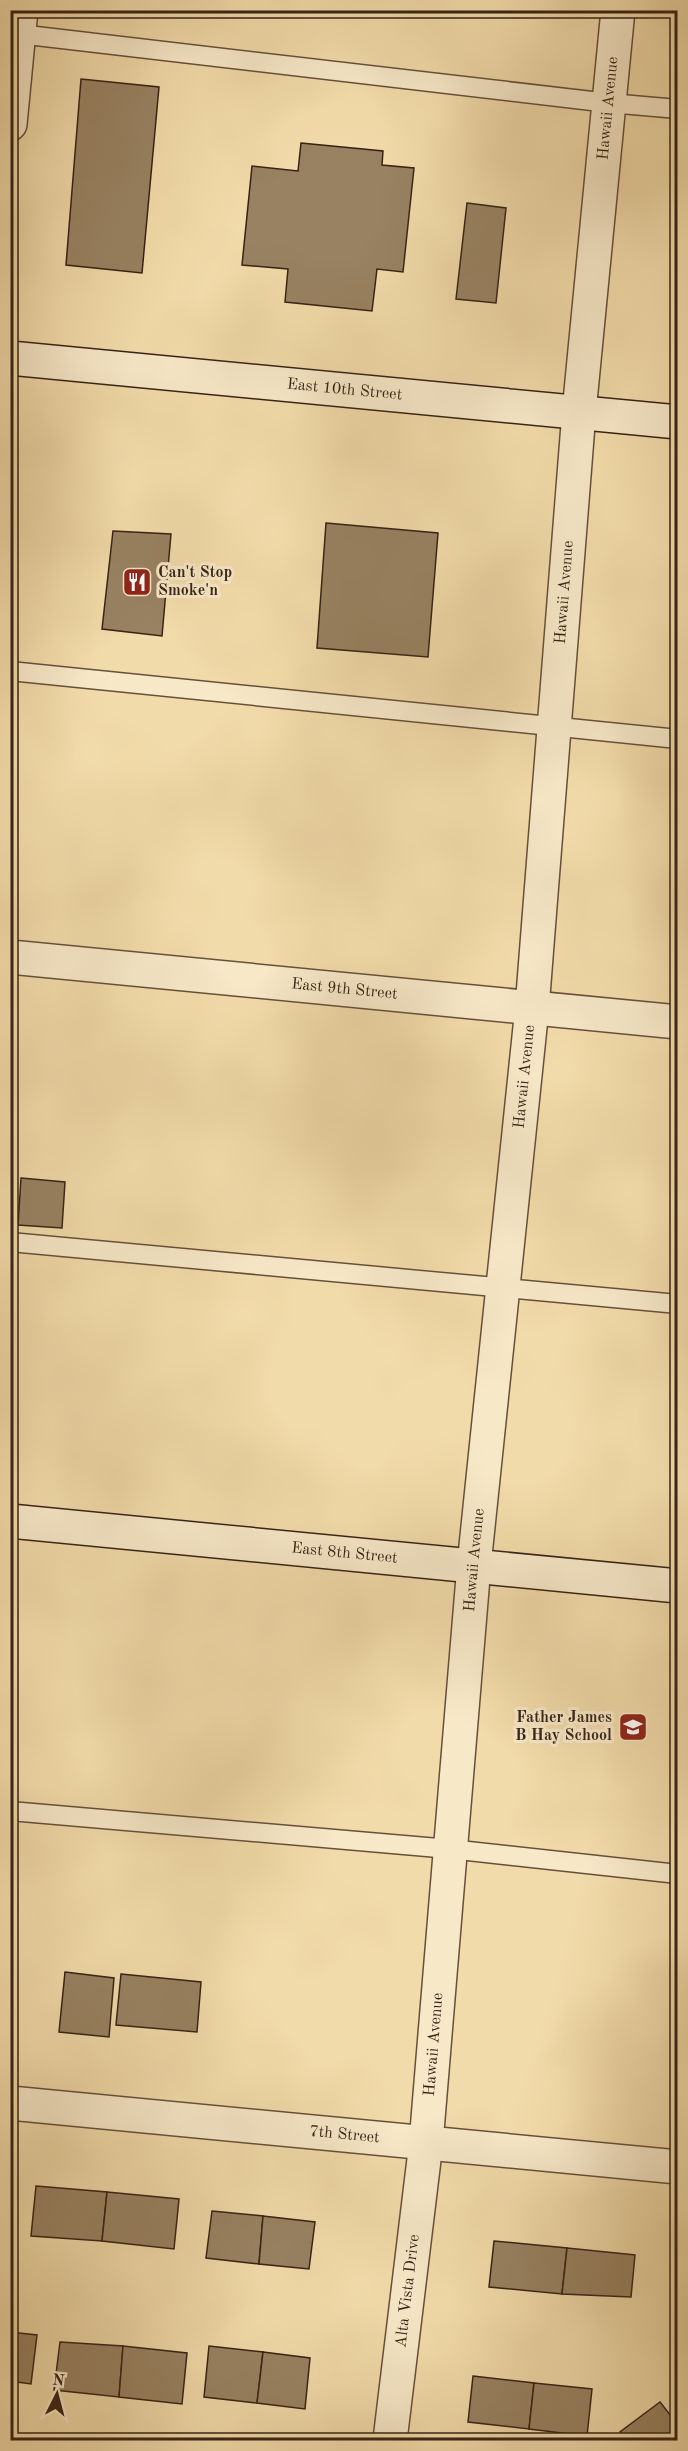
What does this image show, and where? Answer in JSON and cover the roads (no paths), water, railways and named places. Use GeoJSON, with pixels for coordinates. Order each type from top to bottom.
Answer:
{"type":"FeatureCollection","features":[{"type":"Feature","properties":{"kind":"street","name":"Hawaii Avenue"},"geometry":{"type":"LineString","coordinates":[[426,2142],[474,1565],[532,1008],[579,412],[618,10]]}},
{"type":"Feature","properties":{"kind":"street"},"geometry":{"type":"LineString","coordinates":[[10,124],[20,22]]}},
{"type":"Feature","properties":{"kind":"street","name":"East 10th Street"},"geometry":{"type":"LineString","coordinates":[[10,358],[678,422]]}},
{"type":"Feature","properties":{"kind":"street","name":"East 9th Street"},"geometry":{"type":"LineString","coordinates":[[10,957],[678,1022]]}},
{"type":"Feature","properties":{"kind":"street","name":"East 8th Street"},"geometry":{"type":"LineString","coordinates":[[10,1521],[678,1586]]}},
{"type":"Feature","properties":{"kind":"street","name":"7th Street"},"geometry":{"type":"LineString","coordinates":[[10,2103],[678,2168]]}},
{"type":"Feature","properties":{"kind":"street","name":"Alta Vista Drive"},"geometry":{"type":"LineString","coordinates":[[390,2440],[426,2142]]}},
{"type":"Feature","properties":{"kind":"lane"},"geometry":{"type":"LineString","coordinates":[[20,22],[609,103],[678,109]]}},
{"type":"Feature","properties":{"kind":"lane"},"geometry":{"type":"LineString","coordinates":[[10,671],[678,740]]}},
{"type":"Feature","properties":{"kind":"lane"},"geometry":{"type":"LineString","coordinates":[[10,1242],[678,1304]]}},
{"type":"Feature","properties":{"kind":"lane"},"geometry":{"type":"LineString","coordinates":[[10,1811],[450,1849],[678,1874]]}},
{"type":"Feature","properties":{"kind":"place","name":"Can't Stop Smoke'n"},"geometry":{"type":"Point","coordinates":[137,582]}},
{"type":"Feature","properties":{"kind":"place","name":"Father James B Hay School"},"geometry":{"type":"Point","coordinates":[633,1727]}}]}
